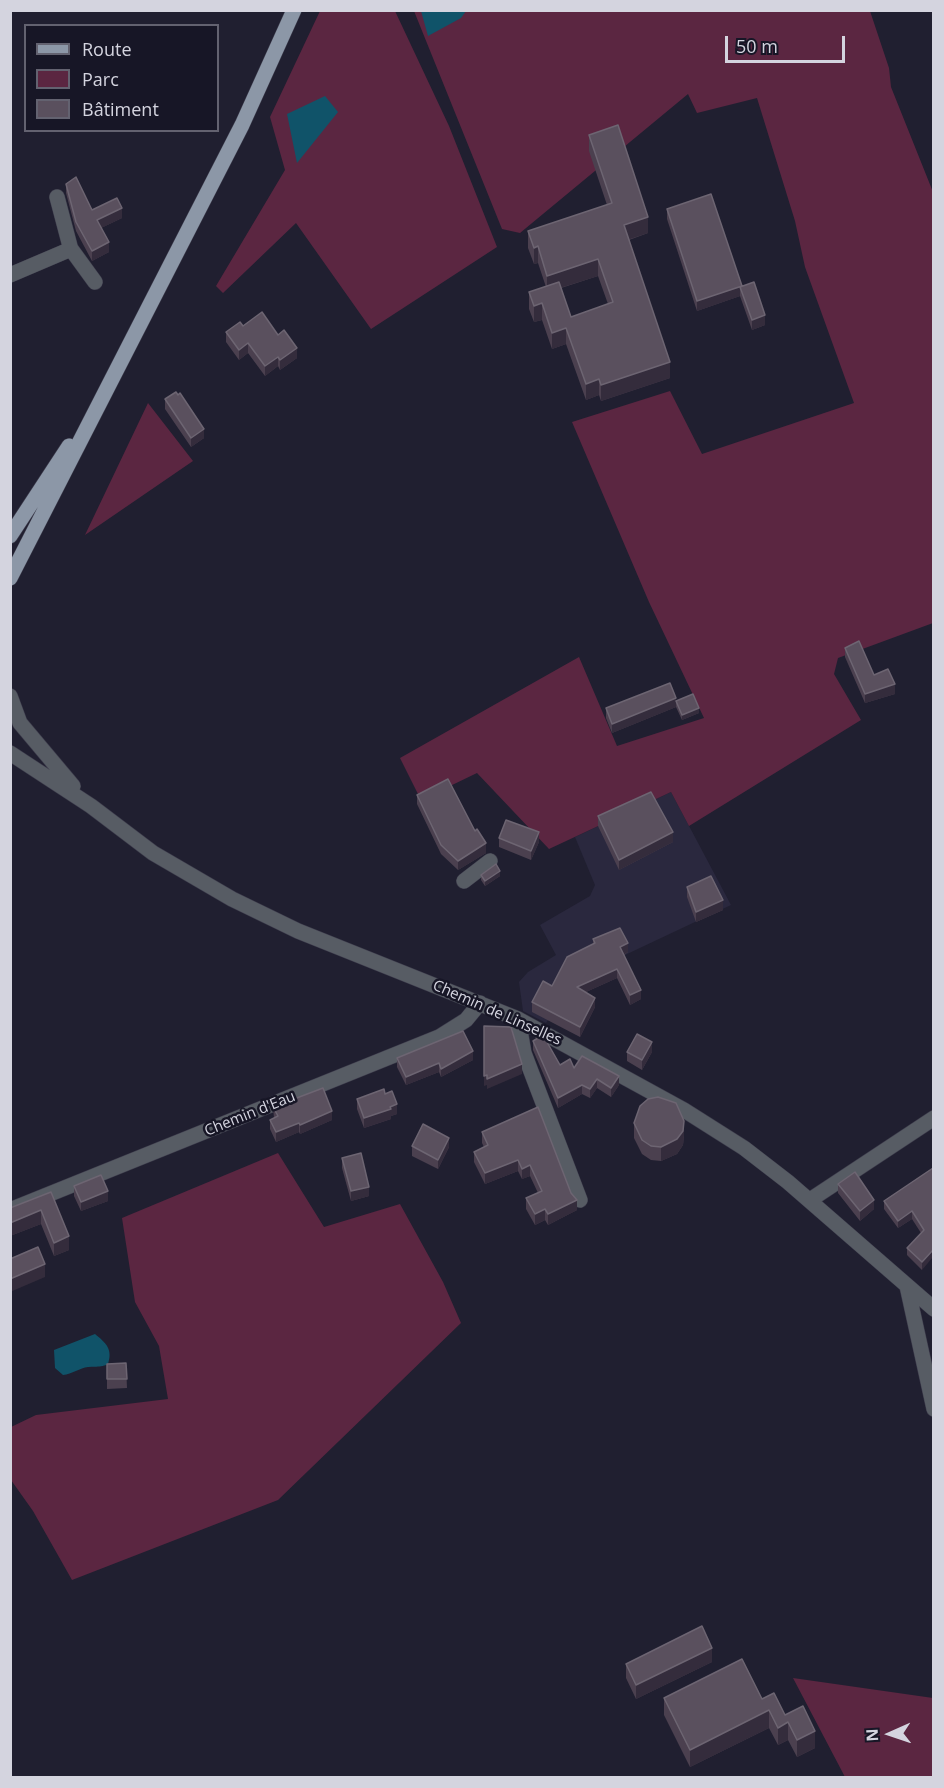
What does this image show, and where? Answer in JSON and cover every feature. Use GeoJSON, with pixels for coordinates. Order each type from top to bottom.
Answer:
{"type":"FeatureCollection","features":[{"type":"Feature","properties":{"kind":"main road"},"geometry":{"type":"LineString","coordinates":[[10,578],[242,125],[294,10]]}},
{"type":"Feature","properties":{"kind":"main road"},"geometry":{"type":"LineString","coordinates":[[10,536],[102,395]]}},
{"type":"Feature","properties":{"kind":"street"},"geometry":{"type":"LineString","coordinates":[[57,197],[71,250],[95,282]]}},
{"type":"Feature","properties":{"kind":"street"},"geometry":{"type":"LineString","coordinates":[[10,275],[71,250]]}},
{"type":"Feature","properties":{"kind":"street"},"geometry":{"type":"LineString","coordinates":[[10,696],[15,715],[29,736],[91,806]]}},
{"type":"Feature","properties":{"kind":"street"},"geometry":{"type":"LineString","coordinates":[[10,753],[91,806]]}},
{"type":"Feature","properties":{"kind":"street","name":"Chemin de Linselles"},"geometry":{"type":"LineString","coordinates":[[91,806],[153,853],[252,909],[314,938],[518,1019],[694,1116],[744,1148],[810,1200],[933,1310]]}},
{"type":"Feature","properties":{"kind":"street"},"geometry":{"type":"LineString","coordinates":[[464,881],[490,861]]}},
{"type":"Feature","properties":{"kind":"street","name":"Chemin d'Eau"},"geometry":{"type":"LineString","coordinates":[[10,1210],[439,1037],[466,1020],[480,1003]]}},
{"type":"Feature","properties":{"kind":"street"},"geometry":{"type":"LineString","coordinates":[[518,1019],[524,1053],[580,1200]]}},
{"type":"Feature","properties":{"kind":"street"},"geometry":{"type":"LineString","coordinates":[[810,1200],[933,1118]]}},
{"type":"Feature","properties":{"kind":"street"},"geometry":{"type":"LineString","coordinates":[[907,1286],[933,1409]]}},
{"type":"Feature","properties":{"kind":"shaded area"},"geometry":{"type":"Polygon","coordinates":[[[671,792],[731,905],[625,955],[623,951],[576,979],[546,1023],[523,1011],[519,982],[528,972],[556,955],[540,925],[590,896],[595,885],[575,837],[671,792]]]}},
{"type":"Feature","properties":{"kind":"green space"},"geometry":{"type":"Polygon","coordinates":[[[320,11],[395,11],[449,126],[497,247],[371,329],[296,223],[223,293],[216,286],[285,170],[270,117],[320,11]]]}},
{"type":"Feature","properties":{"kind":"green space"},"geometry":{"type":"Polygon","coordinates":[[[414,11],[870,11],[889,68],[891,87],[933,192],[933,623],[838,658],[834,674],[861,720],[689,826],[671,792],[549,849],[477,773],[421,800],[400,758],[579,657],[617,746],[704,718],[649,602],[572,422],[670,391],[702,454],[854,403],[805,267],[795,221],[757,98],[697,113],[688,94],[520,233],[502,229],[414,11]]]}},
{"type":"Feature","properties":{"kind":"green space"},"geometry":{"type":"Polygon","coordinates":[[[148,403],[193,461],[85,535],[148,403]]]}},
{"type":"Feature","properties":{"kind":"green space"},"geometry":{"type":"Polygon","coordinates":[[[278,1153],[324,1227],[400,1204],[443,1282],[461,1323],[278,1500],[72,1580],[33,1511],[11,1480],[11,1427],[36,1415],[168,1399],[159,1346],[135,1302],[122,1218],[278,1153]]]}},
{"type":"Feature","properties":{"kind":"green space"},"geometry":{"type":"Polygon","coordinates":[[[793,1678],[933,1698],[933,1777],[845,1777],[793,1678]]]}},
{"type":"Feature","properties":{"kind":"water"},"geometry":{"type":"Polygon","coordinates":[[[421,10],[466,11],[461,18],[428,36],[421,10]]]}},
{"type":"Feature","properties":{"kind":"water"},"geometry":{"type":"Polygon","coordinates":[[[325,96],[338,112],[297,163],[287,114],[325,96]]]}},
{"type":"Feature","properties":{"kind":"water"},"geometry":{"type":"Polygon","coordinates":[[[95,1334],[109,1350],[108,1364],[63,1375],[55,1368],[54,1350],[95,1334]]]}},
{"type":"Feature","properties":{"kind":"building"},"geometry":{"type":"Polygon","coordinates":[[[618,125],[648,217],[624,225],[670,362],[601,385],[599,379],[586,384],[566,328],[552,333],[542,303],[534,306],[529,292],[559,282],[571,317],[613,302],[598,259],[547,276],[538,246],[534,248],[528,231],[612,203],[589,135],[618,125]]]}},
{"type":"Feature","properties":{"kind":"building"},"geometry":{"type":"Polygon","coordinates":[[[76,177],[92,210],[117,198],[122,208],[97,220],[109,242],[92,251],[76,222],[66,184],[76,177]]]}},
{"type":"Feature","properties":{"kind":"building"},"geometry":{"type":"Polygon","coordinates":[[[711,194],[742,286],[697,301],[667,209],[711,194]]]}},
{"type":"Feature","properties":{"kind":"building"},"geometry":{"type":"Polygon","coordinates":[[[754,282],[765,315],[752,320],[740,287],[754,282]]]}},
{"type":"Feature","properties":{"kind":"building"},"geometry":{"type":"Polygon","coordinates":[[[262,312],[278,335],[284,330],[297,348],[280,360],[278,357],[265,366],[248,343],[239,350],[226,332],[240,322],[243,326],[262,312]]]}},
{"type":"Feature","properties":{"kind":"building"},"geometry":{"type":"Polygon","coordinates":[[[176,392],[178,395],[180,393],[204,429],[191,438],[165,399],[176,392]]]}},
{"type":"Feature","properties":{"kind":"building"},"geometry":{"type":"Polygon","coordinates":[[[859,641],[874,675],[888,669],[895,684],[865,694],[845,648],[859,641]]]}},
{"type":"Feature","properties":{"kind":"building"},"geometry":{"type":"Polygon","coordinates":[[[670,683],[676,698],[612,724],[606,708],[670,683]]]}},
{"type":"Feature","properties":{"kind":"building"},"geometry":{"type":"Polygon","coordinates":[[[693,694],[699,708],[682,715],[676,701],[693,694]]]}},
{"type":"Feature","properties":{"kind":"building"},"geometry":{"type":"Polygon","coordinates":[[[448,779],[475,831],[477,829],[486,843],[458,861],[441,845],[417,795],[448,779]]]}},
{"type":"Feature","properties":{"kind":"building"},"geometry":{"type":"Polygon","coordinates":[[[651,792],[673,832],[619,860],[598,816],[651,792]]]}},
{"type":"Feature","properties":{"kind":"building"},"geometry":{"type":"Polygon","coordinates":[[[506,820],[539,832],[531,851],[499,838],[506,820]]]}},
{"type":"Feature","properties":{"kind":"building"},"geometry":{"type":"Polygon","coordinates":[[[496,864],[500,871],[485,881],[481,875],[496,864]]]}},
{"type":"Feature","properties":{"kind":"building"},"geometry":{"type":"Polygon","coordinates":[[[711,876],[723,900],[696,912],[687,887],[711,876]]]}},
{"type":"Feature","properties":{"kind":"building"},"geometry":{"type":"Polygon","coordinates":[[[620,928],[628,943],[620,947],[641,990],[630,995],[617,969],[577,987],[595,998],[580,1027],[532,1002],[543,981],[552,986],[567,957],[595,943],[593,939],[620,928]]]}},
{"type":"Feature","properties":{"kind":"building"},"geometry":{"type":"Polygon","coordinates":[[[484,1026],[511,1027],[522,1064],[487,1079],[487,1075],[484,1076],[484,1026]]]}},
{"type":"Feature","properties":{"kind":"building"},"geometry":{"type":"Polygon","coordinates":[[[463,1031],[473,1051],[441,1069],[439,1063],[406,1077],[397,1058],[463,1031]]]}},
{"type":"Feature","properties":{"kind":"building"},"geometry":{"type":"Polygon","coordinates":[[[637,1034],[652,1042],[642,1060],[627,1052],[637,1034]]]}},
{"type":"Feature","properties":{"kind":"building"},"geometry":{"type":"Polygon","coordinates":[[[543,1035],[560,1065],[570,1059],[574,1068],[582,1056],[619,1076],[611,1088],[597,1079],[590,1089],[582,1085],[558,1098],[533,1041],[543,1035]]]}},
{"type":"Feature","properties":{"kind":"building"},"geometry":{"type":"Polygon","coordinates":[[[323,1088],[332,1111],[300,1125],[299,1123],[276,1132],[270,1120],[278,1116],[273,1107],[323,1088]]]}},
{"type":"Feature","properties":{"kind":"building"},"geometry":{"type":"Polygon","coordinates":[[[384,1089],[385,1094],[392,1091],[397,1104],[390,1107],[391,1109],[364,1118],[357,1099],[384,1089]]]}},
{"type":"Feature","properties":{"kind":"building"},"geometry":{"type":"Polygon","coordinates":[[[658,1097],[676,1103],[684,1121],[683,1131],[677,1139],[661,1147],[651,1146],[642,1140],[634,1123],[640,1106],[648,1099],[658,1097]]]}},
{"type":"Feature","properties":{"kind":"building"},"geometry":{"type":"Polygon","coordinates":[[[538,1107],[571,1193],[577,1200],[548,1214],[545,1209],[535,1214],[526,1198],[542,1191],[530,1165],[522,1169],[518,1160],[485,1173],[474,1152],[488,1145],[482,1132],[538,1107]]]}},
{"type":"Feature","properties":{"kind":"building"},"geometry":{"type":"Polygon","coordinates":[[[423,1124],[449,1138],[438,1160],[412,1146],[423,1124]]]}},
{"type":"Feature","properties":{"kind":"building"},"geometry":{"type":"Polygon","coordinates":[[[361,1153],[369,1187],[351,1191],[342,1158],[361,1153]]]}},
{"type":"Feature","properties":{"kind":"building"},"geometry":{"type":"Polygon","coordinates":[[[933,1168],[933,1250],[922,1262],[907,1248],[924,1230],[912,1211],[898,1221],[884,1201],[933,1168]]]}},
{"type":"Feature","properties":{"kind":"building"},"geometry":{"type":"Polygon","coordinates":[[[855,1172],[874,1200],[860,1211],[838,1184],[855,1172]]]}},
{"type":"Feature","properties":{"kind":"building"},"geometry":{"type":"Polygon","coordinates":[[[101,1175],[108,1191],[81,1202],[74,1186],[101,1175]]]}},
{"type":"Feature","properties":{"kind":"building"},"geometry":{"type":"Polygon","coordinates":[[[51,1192],[69,1236],[54,1243],[41,1210],[10,1223],[10,1208],[51,1192]]]}},
{"type":"Feature","properties":{"kind":"building"},"geometry":{"type":"Polygon","coordinates":[[[38,1247],[45,1264],[10,1279],[10,1259],[38,1247]]]}},
{"type":"Feature","properties":{"kind":"building"},"geometry":{"type":"Polygon","coordinates":[[[126,1363],[127,1379],[107,1379],[107,1364],[126,1363]]]}},
{"type":"Feature","properties":{"kind":"building"},"geometry":{"type":"Polygon","coordinates":[[[702,1626],[712,1648],[636,1685],[626,1664],[702,1626]]]}},
{"type":"Feature","properties":{"kind":"building"},"geometry":{"type":"Polygon","coordinates":[[[742,1659],[762,1699],[774,1693],[785,1715],[803,1706],[815,1731],[797,1740],[788,1722],[778,1728],[769,1710],[690,1750],[664,1698],[742,1659]]]}}]}
